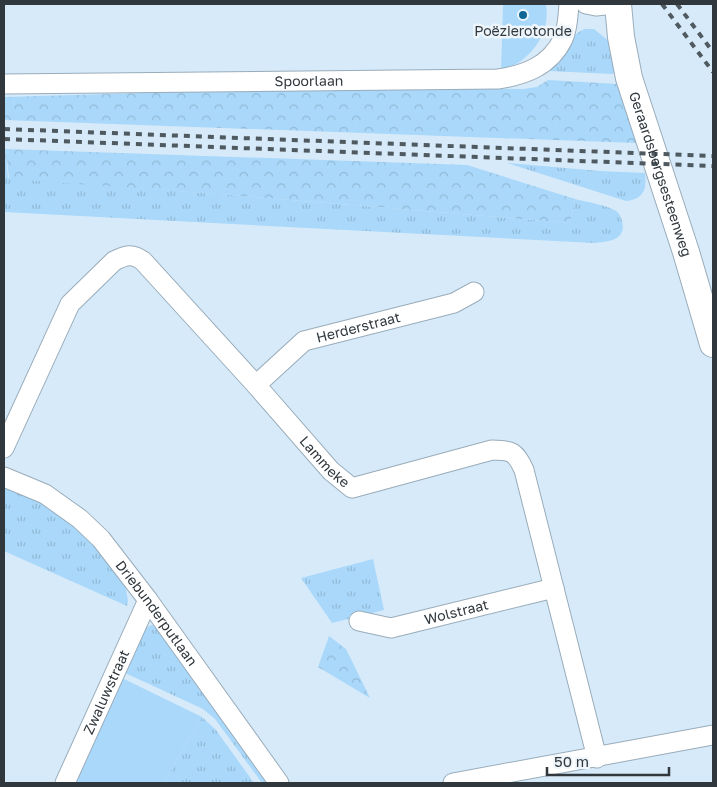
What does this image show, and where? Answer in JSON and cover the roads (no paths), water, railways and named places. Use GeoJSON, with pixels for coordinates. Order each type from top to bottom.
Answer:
{"type":"FeatureCollection","features":[{"type":"Feature","properties":{"kind":"main road","name":"Geraardsbergsesteenweg"},"geometry":{"type":"LineString","coordinates":[[616,4],[629,78],[686,252],[713,344]]}},
{"type":"Feature","properties":{"kind":"street","name":"Spoorlaan"},"geometry":{"type":"LineString","coordinates":[[4,84],[158,84],[507,78],[533,70],[550,56],[563,39],[568,22],[569,4]]}},
{"type":"Feature","properties":{"kind":"street"},"geometry":{"type":"LineString","coordinates":[[586,4],[596,6],[616,4]]}},
{"type":"Feature","properties":{"kind":"street","name":"Lammeke"},"geometry":{"type":"LineString","coordinates":[[4,448],[70,304],[114,262],[131,255],[143,261],[331,471],[352,488],[492,450],[514,452],[524,470],[597,758]]}},
{"type":"Feature","properties":{"kind":"street","name":"Herderstraat"},"geometry":{"type":"LineString","coordinates":[[256,385],[304,342],[454,303],[474,292]]}},
{"type":"Feature","properties":{"kind":"street","name":"Driebunderputlaan"},"geometry":{"type":"LineString","coordinates":[[4,477],[45,494],[80,519],[101,539],[148,600],[279,783]]}},
{"type":"Feature","properties":{"kind":"street","name":"Wolstraat"},"geometry":{"type":"LineString","coordinates":[[359,621],[391,628],[554,588]]}},
{"type":"Feature","properties":{"kind":"street","name":"Zwaluwstraat"},"geometry":{"type":"LineString","coordinates":[[65,783],[148,600]]}},
{"type":"Feature","properties":{"kind":"street"},"geometry":{"type":"LineString","coordinates":[[453,783],[597,758],[713,735]]}},
{"type":"Feature","properties":{"kind":"railway"},"geometry":{"type":"LineString","coordinates":[[662,4],[713,72]]}},
{"type":"Feature","properties":{"kind":"railway"},"geometry":{"type":"LineString","coordinates":[[677,4],[713,52]]}},
{"type":"Feature","properties":{"kind":"railway"},"geometry":{"type":"LineString","coordinates":[[4,129],[713,156]]}},
{"type":"Feature","properties":{"kind":"railway"},"geometry":{"type":"LineString","coordinates":[[4,139],[713,166]]}},
{"type":"Feature","properties":{"kind":"place","name":"Poëzierotonde"},"geometry":{"type":"Point","coordinates":[523,15]}}]}
